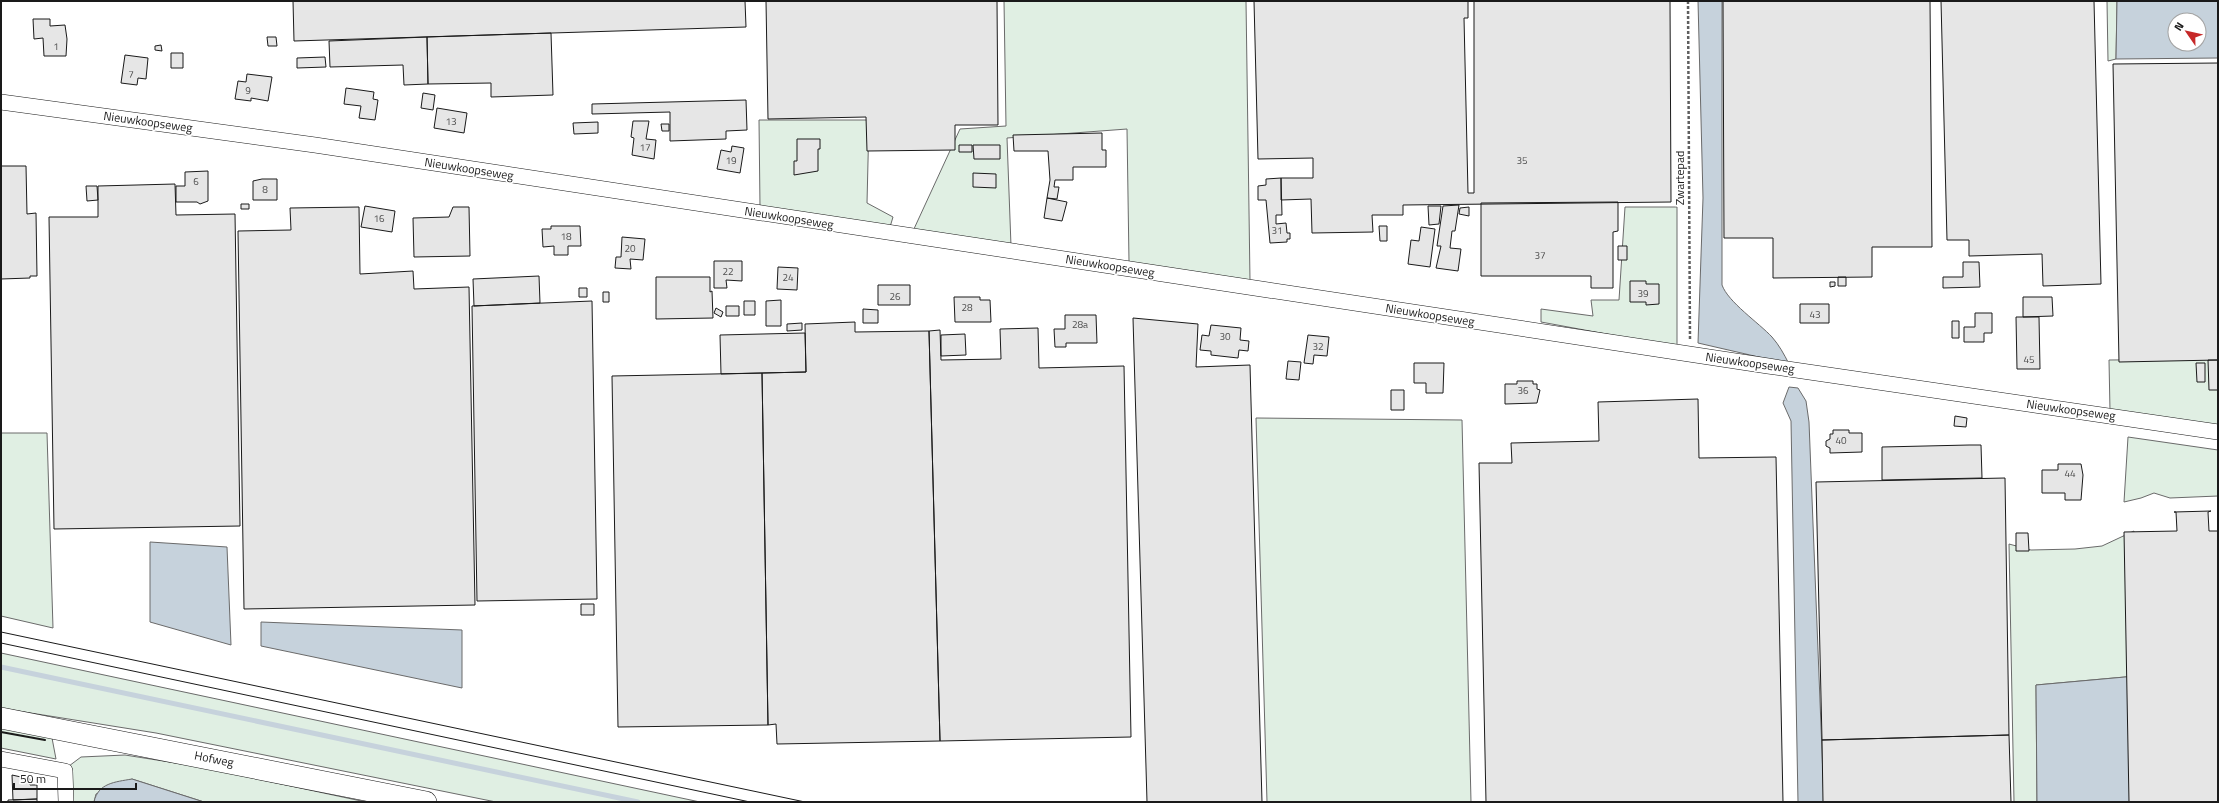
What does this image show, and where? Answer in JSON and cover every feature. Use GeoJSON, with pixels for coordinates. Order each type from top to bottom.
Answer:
{"type":"FeatureCollection","features":[{"type":"Feature","properties":{"kind":"main road","name":"Hofweg"},"geometry":{"type":"LineString","coordinates":[[1,718],[426,802]]}},
{"type":"Feature","properties":{"kind":"street","name":"Nieuwkoopseweg"},"geometry":{"type":"LineString","coordinates":[[1,102],[315,145],[1807,372],[2218,432]]}},
{"type":"Feature","properties":{"kind":"street"},"geometry":{"type":"LineString","coordinates":[[1,759],[65,771],[66,802]]}},
{"type":"Feature","properties":{"kind":"path","name":"Zwartepad"},"geometry":{"type":"LineString","coordinates":[[1688,1],[1690,354]]}},
{"type":"Feature","properties":{"kind":"green space"},"geometry":{"type":"Polygon","coordinates":[[[1004,1],[1246,1],[1250,281],[1129,262],[1127,129],[1007,138],[1011,246],[913,231],[960,129],[1006,126],[1004,1]]]}},
{"type":"Feature","properties":{"kind":"green space"},"geometry":{"type":"Polygon","coordinates":[[[2107,1],[2117,1],[2116,59],[2108,61],[2107,1]]]}},
{"type":"Feature","properties":{"kind":"green space"},"geometry":{"type":"Polygon","coordinates":[[[759,120],[869,120],[867,203],[893,217],[890,227],[760,207],[759,120]]]}},
{"type":"Feature","properties":{"kind":"green space"},"geometry":{"type":"Polygon","coordinates":[[[1625,207],[1677,207],[1677,347],[1541,322],[1541,309],[1593,316],[1591,300],[1619,300],[1625,207]]]}},
{"type":"Feature","properties":{"kind":"green space"},"geometry":{"type":"Polygon","coordinates":[[[2218,359],[2218,427],[2110,411],[2109,360],[2218,359]]]}},
{"type":"Feature","properties":{"kind":"green space"},"geometry":{"type":"Polygon","coordinates":[[[1256,418],[1462,420],[1471,802],[1267,802],[1256,418]]]}},
{"type":"Feature","properties":{"kind":"green space"},"geometry":{"type":"Polygon","coordinates":[[[1,433],[47,433],[53,628],[1,616],[1,433]]]}},
{"type":"Feature","properties":{"kind":"green space"},"geometry":{"type":"Polygon","coordinates":[[[2128,437],[2218,450],[2218,496],[2170,498],[2154,493],[2124,502],[2128,437]]]}},
{"type":"Feature","properties":{"kind":"green space"},"geometry":{"type":"Polygon","coordinates":[[[2134,531],[2136,676],[2036,685],[2037,802],[2014,802],[2009,544],[2031,550],[2075,549],[2102,546],[2134,531]]]}},
{"type":"Feature","properties":{"kind":"green space"},"geometry":{"type":"Polygon","coordinates":[[[1,653],[700,802],[496,802],[156,733],[1,708],[1,653]]]}},
{"type":"Feature","properties":{"kind":"green space"},"geometry":{"type":"Polygon","coordinates":[[[1,728],[52,738],[56,759],[1,748],[1,728]]]}},
{"type":"Feature","properties":{"kind":"green space"},"geometry":{"type":"Polygon","coordinates":[[[125,755],[201,767],[366,802],[204,802],[132,779],[96,794],[94,802],[70,802],[69,766],[81,757],[125,755]]]}},
{"type":"Feature","properties":{"kind":"shaded area"},"geometry":{"type":"Polygon","coordinates":[[[1698,1],[1722,1],[1722,285],[1725,292],[1737,305],[1772,337],[1789,364],[1698,343],[1703,198],[1698,1]]]}},
{"type":"Feature","properties":{"kind":"shaded area"},"geometry":{"type":"Polygon","coordinates":[[[2117,1],[2218,1],[2218,58],[2116,59],[2117,1]]]}},
{"type":"Feature","properties":{"kind":"shaded area"},"geometry":{"type":"Polygon","coordinates":[[[1789,387],[1798,388],[1806,401],[1809,422],[1824,802],[1798,802],[1791,421],[1783,403],[1789,387]]]}},
{"type":"Feature","properties":{"kind":"shaded area"},"geometry":{"type":"Polygon","coordinates":[[[150,542],[227,547],[231,645],[150,622],[150,542]]]}},
{"type":"Feature","properties":{"kind":"shaded area"},"geometry":{"type":"Polygon","coordinates":[[[261,622],[462,630],[462,688],[261,646],[261,622]]]}},
{"type":"Feature","properties":{"kind":"shaded area"},"geometry":{"type":"Polygon","coordinates":[[[2136,676],[2138,802],[2037,802],[2036,685],[2136,676]]]}},
{"type":"Feature","properties":{"kind":"shaded area"},"geometry":{"type":"Polygon","coordinates":[[[132,779],[204,802],[94,802],[99,791],[103,787],[108,784],[132,779]]]}},
{"type":"Feature","properties":{"kind":"building"},"geometry":{"type":"Polygon","coordinates":[[[293,1],[745,1],[746,27],[294,41],[293,1]]]}},
{"type":"Feature","properties":{"kind":"building"},"geometry":{"type":"Polygon","coordinates":[[[766,1],[997,1],[998,125],[955,125],[955,150],[867,151],[866,117],[768,119],[766,1]]]}},
{"type":"Feature","properties":{"kind":"building"},"geometry":{"type":"Polygon","coordinates":[[[1254,1],[1468,1],[1468,18],[1464,18],[1468,193],[1474,193],[1474,1],[1670,1],[1671,202],[1403,205],[1403,215],[1372,215],[1373,232],[1312,233],[1311,199],[1281,200],[1281,178],[1313,178],[1313,158],[1258,159],[1254,1]]]}},
{"type":"Feature","properties":{"kind":"building"},"geometry":{"type":"Polygon","coordinates":[[[1723,1],[1930,1],[1932,247],[1872,247],[1872,277],[1773,278],[1773,238],[1724,238],[1723,1]]]}},
{"type":"Feature","properties":{"kind":"building"},"geometry":{"type":"Polygon","coordinates":[[[1941,1],[2094,1],[2101,284],[2043,286],[2042,254],[1969,256],[1969,240],[1947,240],[1941,1]]]}},
{"type":"Feature","properties":{"kind":"building"},"geometry":{"type":"Polygon","coordinates":[[[33,19],[50,19],[50,26],[65,25],[67,39],[66,56],[44,56],[43,38],[34,39],[33,19]]]}},
{"type":"Feature","properties":{"kind":"building"},"geometry":{"type":"Polygon","coordinates":[[[551,33],[553,95],[491,97],[491,83],[428,84],[427,37],[551,33]]]}},
{"type":"Feature","properties":{"kind":"building"},"geometry":{"type":"Polygon","coordinates":[[[267,37],[276,37],[277,46],[268,46],[267,37]]]}},
{"type":"Feature","properties":{"kind":"building"},"geometry":{"type":"Polygon","coordinates":[[[427,37],[428,84],[404,85],[403,65],[330,67],[329,41],[427,37]]]}},
{"type":"Feature","properties":{"kind":"building"},"geometry":{"type":"Polygon","coordinates":[[[161,45],[162,51],[155,50],[155,46],[161,45]]]}},
{"type":"Feature","properties":{"kind":"building"},"geometry":{"type":"Polygon","coordinates":[[[171,53],[183,53],[183,68],[171,68],[171,53]]]}},
{"type":"Feature","properties":{"kind":"building"},"geometry":{"type":"Polygon","coordinates":[[[125,55],[148,58],[146,79],[138,78],[137,85],[121,83],[125,55]]]}},
{"type":"Feature","properties":{"kind":"building"},"geometry":{"type":"Polygon","coordinates":[[[325,57],[326,67],[297,68],[297,58],[325,57]]]}},
{"type":"Feature","properties":{"kind":"building"},"geometry":{"type":"Polygon","coordinates":[[[2218,63],[2218,360],[2119,362],[2113,64],[2218,63]]]}},
{"type":"Feature","properties":{"kind":"building"},"geometry":{"type":"Polygon","coordinates":[[[247,74],[272,77],[268,101],[251,98],[251,101],[235,99],[238,81],[246,82],[247,74]]]}},
{"type":"Feature","properties":{"kind":"building"},"geometry":{"type":"Polygon","coordinates":[[[346,88],[374,92],[373,99],[378,100],[375,120],[359,118],[361,106],[344,104],[346,88]]]}},
{"type":"Feature","properties":{"kind":"building"},"geometry":{"type":"Polygon","coordinates":[[[423,93],[435,95],[433,110],[421,108],[423,93]]]}},
{"type":"Feature","properties":{"kind":"building"},"geometry":{"type":"Polygon","coordinates":[[[746,100],[747,130],[726,131],[726,139],[670,141],[670,112],[592,114],[592,104],[746,100]]]}},
{"type":"Feature","properties":{"kind":"building"},"geometry":{"type":"Polygon","coordinates":[[[437,108],[467,113],[464,133],[434,128],[437,108]]]}},
{"type":"Feature","properties":{"kind":"building"},"geometry":{"type":"Polygon","coordinates":[[[633,121],[649,121],[646,139],[656,140],[654,159],[632,155],[634,138],[631,137],[633,121]]]}},
{"type":"Feature","properties":{"kind":"building"},"geometry":{"type":"Polygon","coordinates":[[[598,122],[598,133],[574,134],[573,123],[598,122]]]}},
{"type":"Feature","properties":{"kind":"building"},"geometry":{"type":"Polygon","coordinates":[[[661,124],[669,124],[669,131],[662,131],[661,124]]]}},
{"type":"Feature","properties":{"kind":"building"},"geometry":{"type":"Polygon","coordinates":[[[1102,133],[1102,150],[1106,150],[1106,167],[1073,167],[1073,180],[1055,180],[1054,187],[1059,187],[1057,199],[1047,198],[1050,180],[1048,151],[1014,151],[1013,135],[1102,133]]]}},
{"type":"Feature","properties":{"kind":"building"},"geometry":{"type":"Polygon","coordinates":[[[797,139],[820,139],[820,149],[818,149],[818,171],[794,175],[794,161],[797,161],[797,139]]]}},
{"type":"Feature","properties":{"kind":"building"},"geometry":{"type":"Polygon","coordinates":[[[959,145],[972,145],[972,152],[959,152],[959,145]]]}},
{"type":"Feature","properties":{"kind":"building"},"geometry":{"type":"Polygon","coordinates":[[[973,145],[1000,145],[1000,159],[974,159],[973,145]]]}},
{"type":"Feature","properties":{"kind":"building"},"geometry":{"type":"Polygon","coordinates":[[[732,146],[744,148],[740,173],[717,169],[721,150],[731,152],[732,146]]]}},
{"type":"Feature","properties":{"kind":"building"},"geometry":{"type":"Polygon","coordinates":[[[1,166],[26,166],[27,214],[36,213],[37,276],[30,276],[30,278],[1,279],[1,166]]]}},
{"type":"Feature","properties":{"kind":"building"},"geometry":{"type":"Polygon","coordinates":[[[208,171],[208,201],[200,204],[197,202],[176,202],[176,186],[185,186],[185,172],[208,171]]]}},
{"type":"Feature","properties":{"kind":"building"},"geometry":{"type":"Polygon","coordinates":[[[973,173],[996,174],[996,188],[973,187],[973,173]]]}},
{"type":"Feature","properties":{"kind":"building"},"geometry":{"type":"Polygon","coordinates":[[[1281,178],[1282,215],[1276,215],[1276,224],[1286,223],[1287,233],[1290,233],[1290,239],[1287,239],[1287,242],[1270,243],[1266,200],[1258,200],[1258,186],[1266,185],[1266,179],[1281,178]]]}},
{"type":"Feature","properties":{"kind":"building"},"geometry":{"type":"Polygon","coordinates":[[[262,179],[277,179],[277,200],[253,200],[253,181],[262,179]]]}},
{"type":"Feature","properties":{"kind":"building"},"geometry":{"type":"Polygon","coordinates":[[[175,184],[176,215],[235,214],[240,526],[54,529],[49,217],[98,217],[98,186],[175,184]]]}},
{"type":"Feature","properties":{"kind":"building"},"geometry":{"type":"Polygon","coordinates":[[[86,186],[97,186],[98,200],[87,201],[86,186]]]}},
{"type":"Feature","properties":{"kind":"building"},"geometry":{"type":"Polygon","coordinates":[[[1047,198],[1067,202],[1062,221],[1044,218],[1047,198]]]}},
{"type":"Feature","properties":{"kind":"building"},"geometry":{"type":"Polygon","coordinates":[[[1618,202],[1618,231],[1613,232],[1613,288],[1591,288],[1591,276],[1481,276],[1481,203],[1618,202]]]}},
{"type":"Feature","properties":{"kind":"building"},"geometry":{"type":"Polygon","coordinates":[[[241,204],[249,204],[249,209],[241,209],[241,204]]]}},
{"type":"Feature","properties":{"kind":"building"},"geometry":{"type":"Polygon","coordinates":[[[1459,205],[1455,231],[1452,231],[1450,248],[1461,249],[1458,271],[1436,268],[1441,246],[1437,246],[1443,206],[1459,205]]]}},
{"type":"Feature","properties":{"kind":"building"},"geometry":{"type":"Polygon","coordinates":[[[365,206],[395,211],[392,232],[361,227],[365,206]]]}},
{"type":"Feature","properties":{"kind":"building"},"geometry":{"type":"Polygon","coordinates":[[[1428,206],[1441,206],[1439,224],[1429,225],[1428,206]]]}},
{"type":"Feature","properties":{"kind":"building"},"geometry":{"type":"Polygon","coordinates":[[[359,207],[360,274],[413,271],[414,289],[469,287],[475,605],[244,609],[238,231],[291,230],[290,208],[359,207]]]}},
{"type":"Feature","properties":{"kind":"building"},"geometry":{"type":"Polygon","coordinates":[[[453,207],[469,207],[470,256],[414,257],[413,218],[449,217],[453,207]]]}},
{"type":"Feature","properties":{"kind":"building"},"geometry":{"type":"Polygon","coordinates":[[[1469,207],[1469,216],[1459,214],[1460,208],[1469,207]]]}},
{"type":"Feature","properties":{"kind":"building"},"geometry":{"type":"Polygon","coordinates":[[[551,226],[580,226],[581,246],[568,246],[568,255],[554,255],[554,246],[543,247],[542,229],[551,229],[551,226]]]}},
{"type":"Feature","properties":{"kind":"building"},"geometry":{"type":"Polygon","coordinates":[[[1379,226],[1387,226],[1387,241],[1380,241],[1379,226]]]}},
{"type":"Feature","properties":{"kind":"building"},"geometry":{"type":"Polygon","coordinates":[[[1421,227],[1435,229],[1430,267],[1408,264],[1411,240],[1419,241],[1421,227]]]}},
{"type":"Feature","properties":{"kind":"building"},"geometry":{"type":"Polygon","coordinates":[[[622,237],[645,239],[643,260],[630,259],[631,269],[615,268],[616,257],[621,257],[622,237]]]}},
{"type":"Feature","properties":{"kind":"building"},"geometry":{"type":"Polygon","coordinates":[[[1618,246],[1627,246],[1627,260],[1618,260],[1618,246]]]}},
{"type":"Feature","properties":{"kind":"building"},"geometry":{"type":"Polygon","coordinates":[[[714,261],[742,261],[742,281],[726,280],[727,288],[714,288],[714,261]]]}},
{"type":"Feature","properties":{"kind":"building"},"geometry":{"type":"Polygon","coordinates":[[[1963,262],[1979,262],[1980,287],[1943,288],[1943,277],[1963,277],[1963,262]]]}},
{"type":"Feature","properties":{"kind":"building"},"geometry":{"type":"Polygon","coordinates":[[[778,267],[798,268],[797,290],[777,289],[778,267]]]}},
{"type":"Feature","properties":{"kind":"building"},"geometry":{"type":"Polygon","coordinates":[[[539,276],[540,303],[474,306],[473,279],[539,276]]]}},
{"type":"Feature","properties":{"kind":"building"},"geometry":{"type":"Polygon","coordinates":[[[656,277],[710,277],[713,318],[656,319],[656,277]]]}},
{"type":"Feature","properties":{"kind":"building"},"geometry":{"type":"Polygon","coordinates":[[[1838,277],[1846,277],[1846,286],[1838,286],[1838,277]]]}},
{"type":"Feature","properties":{"kind":"building"},"geometry":{"type":"Polygon","coordinates":[[[1630,281],[1646,281],[1646,284],[1659,284],[1659,304],[1646,305],[1646,302],[1630,302],[1630,281]]]}},
{"type":"Feature","properties":{"kind":"building"},"geometry":{"type":"Polygon","coordinates":[[[1830,282],[1835,282],[1835,286],[1830,287],[1830,282]]]}},
{"type":"Feature","properties":{"kind":"building"},"geometry":{"type":"Polygon","coordinates":[[[878,285],[910,285],[910,305],[878,305],[878,285]]]}},
{"type":"Feature","properties":{"kind":"building"},"geometry":{"type":"Polygon","coordinates":[[[579,288],[587,288],[587,297],[579,297],[579,288]]]}},
{"type":"Feature","properties":{"kind":"building"},"geometry":{"type":"Polygon","coordinates":[[[603,292],[609,292],[609,302],[603,302],[603,292]]]}},
{"type":"Feature","properties":{"kind":"building"},"geometry":{"type":"Polygon","coordinates":[[[954,297],[980,297],[980,300],[990,300],[991,322],[955,322],[954,297]]]}},
{"type":"Feature","properties":{"kind":"building"},"geometry":{"type":"Polygon","coordinates":[[[2023,297],[2052,297],[2053,316],[2023,317],[2023,297]]]}},
{"type":"Feature","properties":{"kind":"building"},"geometry":{"type":"Polygon","coordinates":[[[781,300],[781,326],[766,326],[766,301],[781,300]]]}},
{"type":"Feature","properties":{"kind":"building"},"geometry":{"type":"Polygon","coordinates":[[[592,301],[597,599],[477,601],[472,306],[592,301]]]}},
{"type":"Feature","properties":{"kind":"building"},"geometry":{"type":"Polygon","coordinates":[[[744,301],[755,301],[755,315],[744,315],[744,301]]]}},
{"type":"Feature","properties":{"kind":"building"},"geometry":{"type":"Polygon","coordinates":[[[1800,304],[1829,304],[1829,323],[1800,323],[1800,304]]]}},
{"type":"Feature","properties":{"kind":"building"},"geometry":{"type":"Polygon","coordinates":[[[726,306],[739,306],[739,316],[726,316],[726,306]]]}},
{"type":"Feature","properties":{"kind":"building"},"geometry":{"type":"Polygon","coordinates":[[[716,308],[723,312],[721,317],[714,313],[716,308]]]}},
{"type":"Feature","properties":{"kind":"building"},"geometry":{"type":"Polygon","coordinates":[[[863,309],[878,310],[878,323],[863,323],[863,309]]]}},
{"type":"Feature","properties":{"kind":"building"},"geometry":{"type":"Polygon","coordinates":[[[1975,313],[1992,313],[1992,333],[1984,333],[1984,342],[1964,342],[1964,327],[1975,327],[1975,313]]]}},
{"type":"Feature","properties":{"kind":"building"},"geometry":{"type":"Polygon","coordinates":[[[1065,315],[1096,315],[1097,343],[1066,343],[1066,347],[1055,347],[1054,329],[1065,329],[1065,315]]]}},
{"type":"Feature","properties":{"kind":"building"},"geometry":{"type":"Polygon","coordinates":[[[2016,317],[2039,317],[2040,369],[2017,369],[2016,317]]]}},
{"type":"Feature","properties":{"kind":"building"},"geometry":{"type":"Polygon","coordinates":[[[1133,318],[1198,324],[1196,367],[1250,365],[1262,802],[1147,802],[1133,318]]]}},
{"type":"Feature","properties":{"kind":"building"},"geometry":{"type":"Polygon","coordinates":[[[1952,321],[1959,321],[1959,338],[1952,338],[1952,321]]]}},
{"type":"Feature","properties":{"kind":"building"},"geometry":{"type":"Polygon","coordinates":[[[855,322],[855,332],[929,331],[940,741],[777,744],[776,724],[768,725],[762,373],[806,372],[805,324],[855,322]]]}},
{"type":"Feature","properties":{"kind":"building"},"geometry":{"type":"Polygon","coordinates":[[[802,323],[802,330],[787,331],[787,324],[802,323]]]}},
{"type":"Feature","properties":{"kind":"building"},"geometry":{"type":"Polygon","coordinates":[[[1211,325],[1241,328],[1240,340],[1249,341],[1248,351],[1239,350],[1238,358],[1211,355],[1211,351],[1200,350],[1202,335],[1209,336],[1211,325]]]}},
{"type":"Feature","properties":{"kind":"building"},"geometry":{"type":"Polygon","coordinates":[[[1038,328],[1039,368],[1124,366],[1131,737],[940,741],[929,331],[940,330],[941,360],[1001,359],[1000,329],[1038,328]]]}},
{"type":"Feature","properties":{"kind":"building"},"geometry":{"type":"Polygon","coordinates":[[[805,333],[806,372],[721,374],[720,335],[805,333]]]}},
{"type":"Feature","properties":{"kind":"building"},"geometry":{"type":"Polygon","coordinates":[[[965,334],[966,355],[941,356],[941,335],[965,334]]]}},
{"type":"Feature","properties":{"kind":"building"},"geometry":{"type":"Polygon","coordinates":[[[1308,335],[1329,337],[1327,356],[1314,355],[1313,364],[1304,363],[1308,335]]]}},
{"type":"Feature","properties":{"kind":"building"},"geometry":{"type":"Polygon","coordinates":[[[2208,360],[2218,360],[2218,390],[2209,390],[2208,360]]]}},
{"type":"Feature","properties":{"kind":"building"},"geometry":{"type":"Polygon","coordinates":[[[1288,361],[1301,362],[1299,380],[1286,379],[1288,361]]]}},
{"type":"Feature","properties":{"kind":"building"},"geometry":{"type":"Polygon","coordinates":[[[1414,363],[1444,363],[1443,393],[1426,393],[1426,383],[1414,383],[1414,363]]]}},
{"type":"Feature","properties":{"kind":"building"},"geometry":{"type":"Polygon","coordinates":[[[2196,363],[2205,363],[2205,382],[2197,382],[2196,363]]]}},
{"type":"Feature","properties":{"kind":"building"},"geometry":{"type":"Polygon","coordinates":[[[762,373],[768,725],[618,727],[612,376],[762,373]]]}},
{"type":"Feature","properties":{"kind":"building"},"geometry":{"type":"Polygon","coordinates":[[[1517,381],[1533,381],[1533,384],[1537,384],[1537,389],[1540,390],[1537,403],[1505,404],[1505,384],[1517,384],[1517,381]]]}},
{"type":"Feature","properties":{"kind":"building"},"geometry":{"type":"Polygon","coordinates":[[[1391,390],[1404,390],[1404,410],[1391,410],[1391,390]]]}},
{"type":"Feature","properties":{"kind":"building"},"geometry":{"type":"Polygon","coordinates":[[[1698,399],[1699,458],[1776,457],[1783,802],[1486,802],[1479,463],[1512,463],[1511,443],[1599,441],[1598,402],[1698,399]]]}},
{"type":"Feature","properties":{"kind":"building"},"geometry":{"type":"Polygon","coordinates":[[[1955,416],[1967,418],[1966,427],[1954,426],[1955,416]]]}},
{"type":"Feature","properties":{"kind":"building"},"geometry":{"type":"Polygon","coordinates":[[[1833,430],[1849,430],[1849,433],[1862,433],[1862,452],[1830,453],[1830,448],[1826,446],[1826,441],[1830,439],[1830,434],[1833,434],[1833,430]]]}},
{"type":"Feature","properties":{"kind":"building"},"geometry":{"type":"Polygon","coordinates":[[[1981,445],[1982,478],[1882,480],[1882,447],[1981,445]]]}},
{"type":"Feature","properties":{"kind":"building"},"geometry":{"type":"Polygon","coordinates":[[[2058,464],[2081,464],[2083,475],[2081,500],[2065,500],[2065,493],[2042,493],[2042,470],[2058,470],[2058,464]]]}},
{"type":"Feature","properties":{"kind":"building"},"geometry":{"type":"Polygon","coordinates":[[[2005,478],[2009,735],[1822,740],[1816,482],[2005,478]]]}},
{"type":"Feature","properties":{"kind":"building"},"geometry":{"type":"Polygon","coordinates":[[[2211,511],[2208,512],[2209,531],[2218,531],[2218,802],[2129,802],[2124,532],[2177,531],[2176,512],[2174,512],[2211,511]]]}},
{"type":"Feature","properties":{"kind":"building"},"geometry":{"type":"Polygon","coordinates":[[[2016,533],[2028,533],[2029,551],[2016,551],[2016,533]]]}},
{"type":"Feature","properties":{"kind":"building"},"geometry":{"type":"Polygon","coordinates":[[[581,604],[594,604],[594,615],[581,615],[581,604]]]}},
{"type":"Feature","properties":{"kind":"building"},"geometry":{"type":"Polygon","coordinates":[[[2009,735],[2011,802],[1823,802],[1822,740],[2009,735]]]}},
{"type":"Feature","properties":{"kind":"building"},"geometry":{"type":"Polygon","coordinates":[[[12,775],[30,779],[30,785],[37,785],[37,799],[13,800],[12,775]]]}},
{"type":"Feature","properties":{"kind":"building"},"geometry":{"type":"Polygon","coordinates":[[[37,799],[37,802],[8,802],[8,800],[37,799]]]}},
{"type":"Feature","properties":{"kind":"waterway"},"geometry":{"type":"LineString","coordinates":[[1,667],[638,802]]}},
{"type":"Feature","properties":{"kind":"tram line"},"geometry":{"type":"LineString","coordinates":[[1,632],[805,802]]}},
{"type":"Feature","properties":{"kind":"tram line"},"geometry":{"type":"LineString","coordinates":[[1,643],[750,802]]}},
{"type":"Feature","properties":{"kind":"wall"},"geometry":{"type":"LineString","coordinates":[[1,732],[45,740]]}}]}
